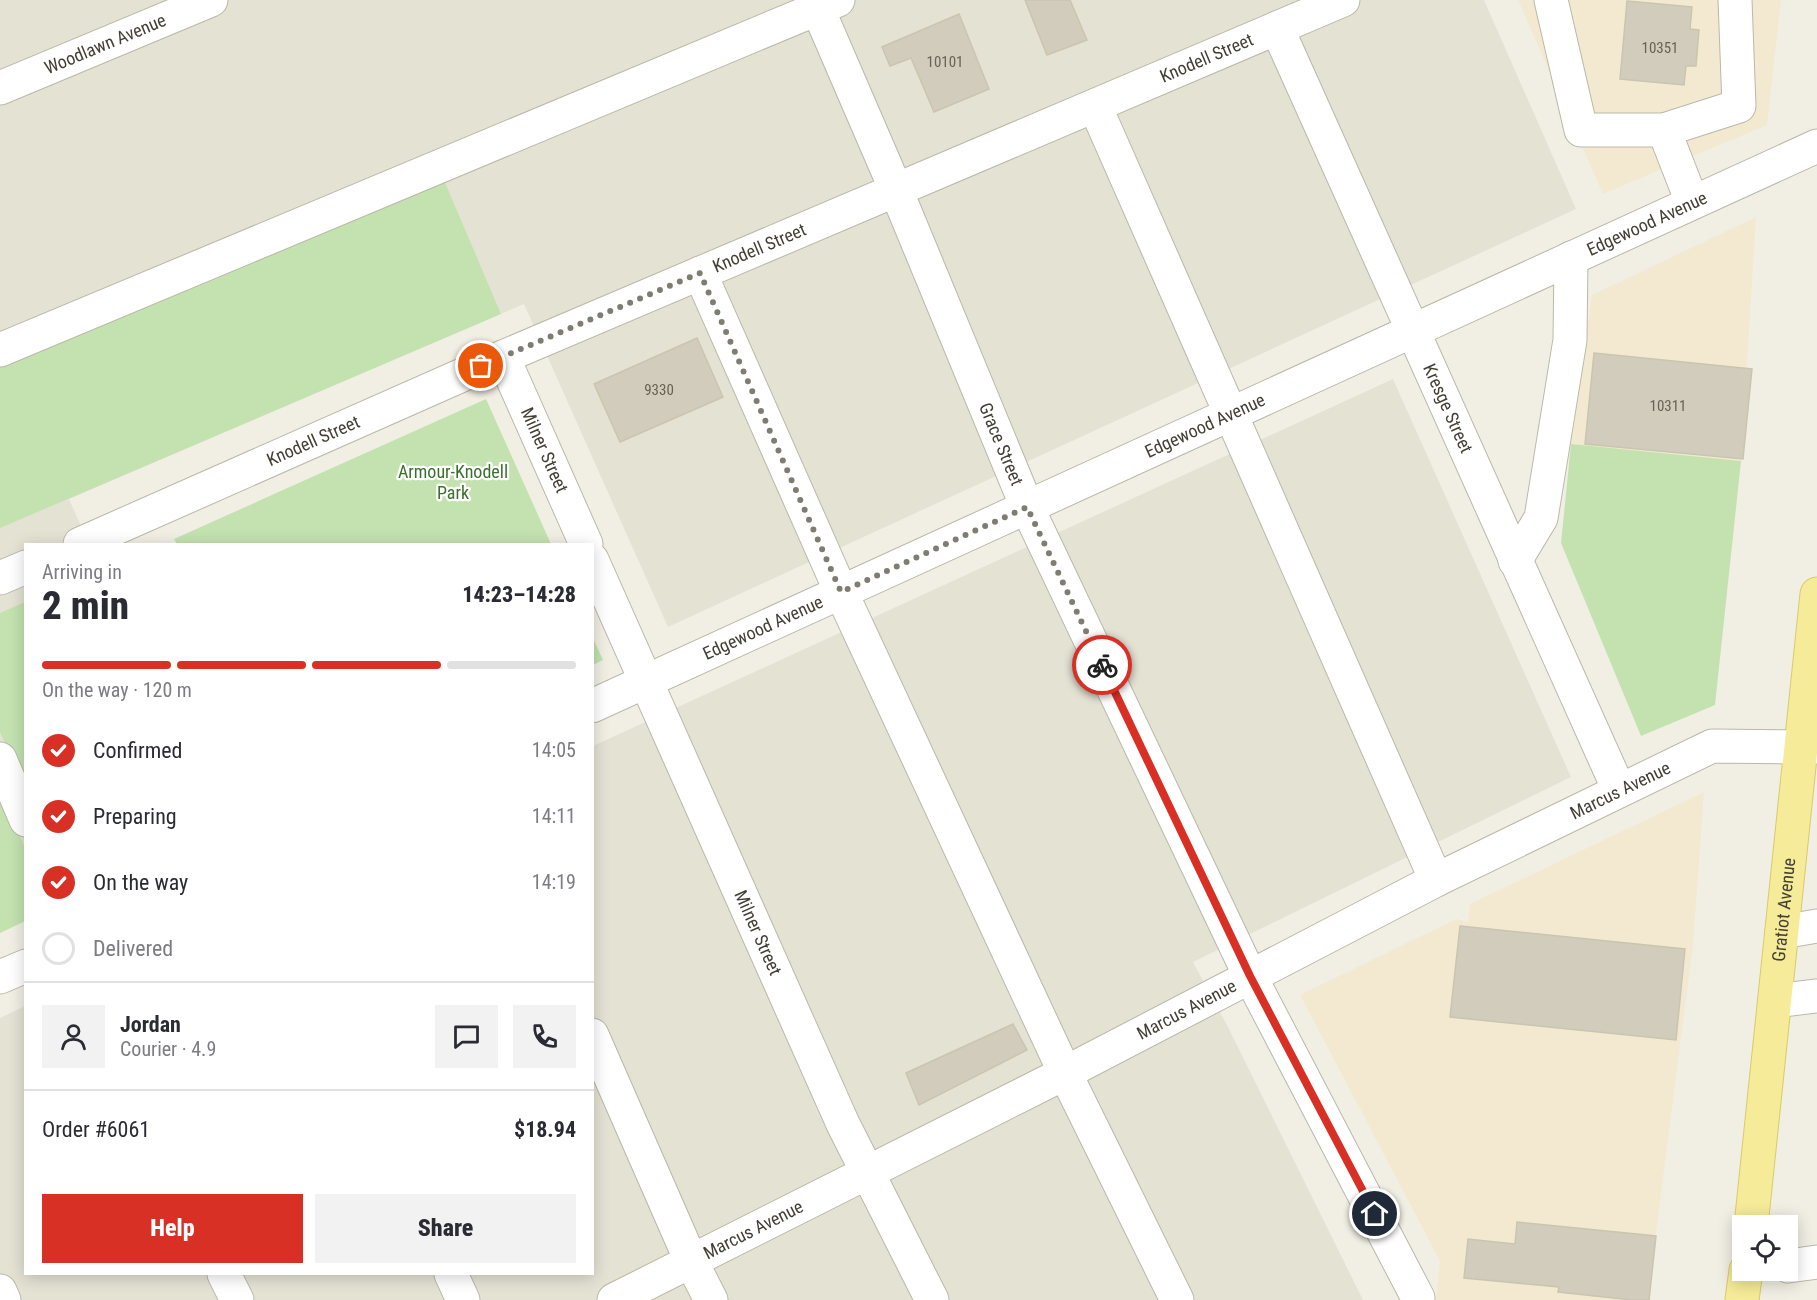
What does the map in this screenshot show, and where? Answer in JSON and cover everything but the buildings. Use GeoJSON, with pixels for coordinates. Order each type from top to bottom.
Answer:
{"type":"FeatureCollection","features":[{"type":"Feature","properties":{"kind":"main road","name":"Gratiot Avenue"},"geometry":{"type":"LineString","coordinates":[[1751,1215],[1782,932],[1809,746],[1817,594]]}},
{"type":"Feature","properties":{"kind":"main road"},"geometry":{"type":"LineString","coordinates":[[1743,1300],[1745,1281]]}},
{"type":"Feature","properties":{"kind":"street","name":"Woodlawn Avenue"},"geometry":{"type":"LineString","coordinates":[[0,88],[212,0]]}},
{"type":"Feature","properties":{"kind":"street","name":"Knodell Street"},"geometry":{"type":"LineString","coordinates":[[85,543],[123,536],[502,357],[1343,0]]}},
{"type":"Feature","properties":{"kind":"street"},"geometry":{"type":"LineString","coordinates":[[1551,0],[1581,130],[1664,130],[1738,106],[1735,0]]}},
{"type":"Feature","properties":{"kind":"street"},"geometry":{"type":"LineString","coordinates":[[0,350],[823,3]]}},
{"type":"Feature","properties":{"kind":"street","name":"Grace Street"},"geometry":{"type":"LineString","coordinates":[[823,3],[896,190],[1027,507],[1250,976],[1418,1298]]}},
{"type":"Feature","properties":{"kind":"street","name":"Kresge Street"},"geometry":{"type":"LineString","coordinates":[[1277,28],[1619,790]]}},
{"type":"Feature","properties":{"kind":"street"},"geometry":{"type":"LineString","coordinates":[[1095,106],[1436,880]]}},
{"type":"Feature","properties":{"kind":"street"},"geometry":{"type":"LineString","coordinates":[[1664,130],[1692,202]]}},
{"type":"Feature","properties":{"kind":"street","name":"Edgewood Avenue"},"geometry":{"type":"LineString","coordinates":[[594,705],[1817,146]]}},
{"type":"Feature","properties":{"kind":"street"},"geometry":{"type":"LineString","coordinates":[[1515,561],[1541,518],[1570,340],[1571,258]]}},
{"type":"Feature","properties":{"kind":"street"},"geometry":{"type":"LineString","coordinates":[[700,273],[841,592],[1065,1073],[1177,1300]]}},
{"type":"Feature","properties":{"kind":"street","name":"Milner Street"},"geometry":{"type":"LineString","coordinates":[[502,357],[586,543]]}},
{"type":"Feature","properties":{"kind":"street","name":"Milner Street"},"geometry":{"type":"LineString","coordinates":[[594,564],[843,1124],[932,1300]]}},
{"type":"Feature","properties":{"kind":"street"},"geometry":{"type":"LineString","coordinates":[[0,578],[24,568]]}},
{"type":"Feature","properties":{"kind":"street","name":"Marcus Avenue"},"geometry":{"type":"LineString","coordinates":[[614,1300],[1065,1073],[1436,880],[1712,746],[1809,746]]}},
{"type":"Feature","properties":{"kind":"street"},"geometry":{"type":"LineString","coordinates":[[1,766],[24,816]]}},
{"type":"Feature","properties":{"kind":"street"},"geometry":{"type":"LineString","coordinates":[[1782,932],[1817,926]]}},
{"type":"Feature","properties":{"kind":"street"},"geometry":{"type":"LineString","coordinates":[[0,977],[24,967]]}},
{"type":"Feature","properties":{"kind":"street"},"geometry":{"type":"LineString","coordinates":[[1775,1001],[1817,996]]}},
{"type":"Feature","properties":{"kind":"street"},"geometry":{"type":"LineString","coordinates":[[594,1040],[691,1261],[711,1300]]}},
{"type":"Feature","properties":{"kind":"street"},"geometry":{"type":"LineString","coordinates":[[1798,1265],[1817,1262]]}},
{"type":"Feature","properties":{"kind":"street"},"geometry":{"type":"LineString","coordinates":[[224,1275],[237,1300]]}},
{"type":"Feature","properties":{"kind":"street"},"geometry":{"type":"LineString","coordinates":[[451,1275],[463,1300]]}},
{"type":"Feature","properties":{"kind":"street"},"geometry":{"type":"LineString","coordinates":[[0,1291],[4,1300]]}},
{"type":"Feature","properties":{"kind":"shaded area"},"geometry":{"type":"Polygon","coordinates":[[[0,0],[1484,0],[1576,209],[668,627],[524,304],[69,499],[89,543],[24,543],[24,921],[0,933],[0,0]]]}},
{"type":"Feature","properties":{"kind":"shaded area"},"geometry":{"type":"Polygon","coordinates":[[[1518,0],[1781,0],[1767,125],[1603,194],[1518,0]]]}},
{"type":"Feature","properties":{"kind":"shaded area"},"geometry":{"type":"Polygon","coordinates":[[[1756,217],[1741,461],[1571,444],[1592,295],[1756,217]]]}},
{"type":"Feature","properties":{"kind":"shaded area"},"geometry":{"type":"Polygon","coordinates":[[[1393,379],[1571,777],[1193,962],[1228,1027],[1363,1300],[0,1300],[0,1018],[24,1006],[24,1275],[594,1275],[594,746],[1393,379]]]}},
{"type":"Feature","properties":{"kind":"shaded area"},"geometry":{"type":"Polygon","coordinates":[[[1704,792],[1693,945],[1656,1232],[1650,1300],[1436,1300],[1440,1261],[1300,995],[1456,919],[1468,922],[1470,904],[1704,792]]]}},
{"type":"Feature","properties":{"kind":"green space"},"geometry":{"type":"Polygon","coordinates":[[[443,178],[501,314],[0,528],[0,362],[443,178]]]}},
{"type":"Feature","properties":{"kind":"green space","name":"Armour-Knodell Park"},"geometry":{"type":"Polygon","coordinates":[[[486,399],[551,543],[176,543],[174,539],[486,399]]]}},
{"type":"Feature","properties":{"kind":"green space"},"geometry":{"type":"Polygon","coordinates":[[[1571,444],[1741,461],[1715,705],[1641,736],[1561,543],[1571,444]]]}},
{"type":"Feature","properties":{"kind":"green space"},"geometry":{"type":"Polygon","coordinates":[[[24,602],[24,787],[0,732],[0,613],[24,602]]]}},
{"type":"Feature","properties":{"kind":"green space"},"geometry":{"type":"Polygon","coordinates":[[[594,640],[603,660],[594,664],[594,640]]]}},
{"type":"Feature","properties":{"kind":"green space"},"geometry":{"type":"Polygon","coordinates":[[[0,794],[24,846],[24,921],[0,933],[0,794]]]}},
{"type":"Feature","properties":{"kind":"way so far"},"geometry":{"type":"LineString","coordinates":[[481,366],[700,273],[841,592],[1027,507],[1102,665]]}},
{"type":"Feature","properties":{"kind":"route"},"geometry":{"type":"LineString","coordinates":[[1102,665],[1250,976],[1375,1214]]}}]}
